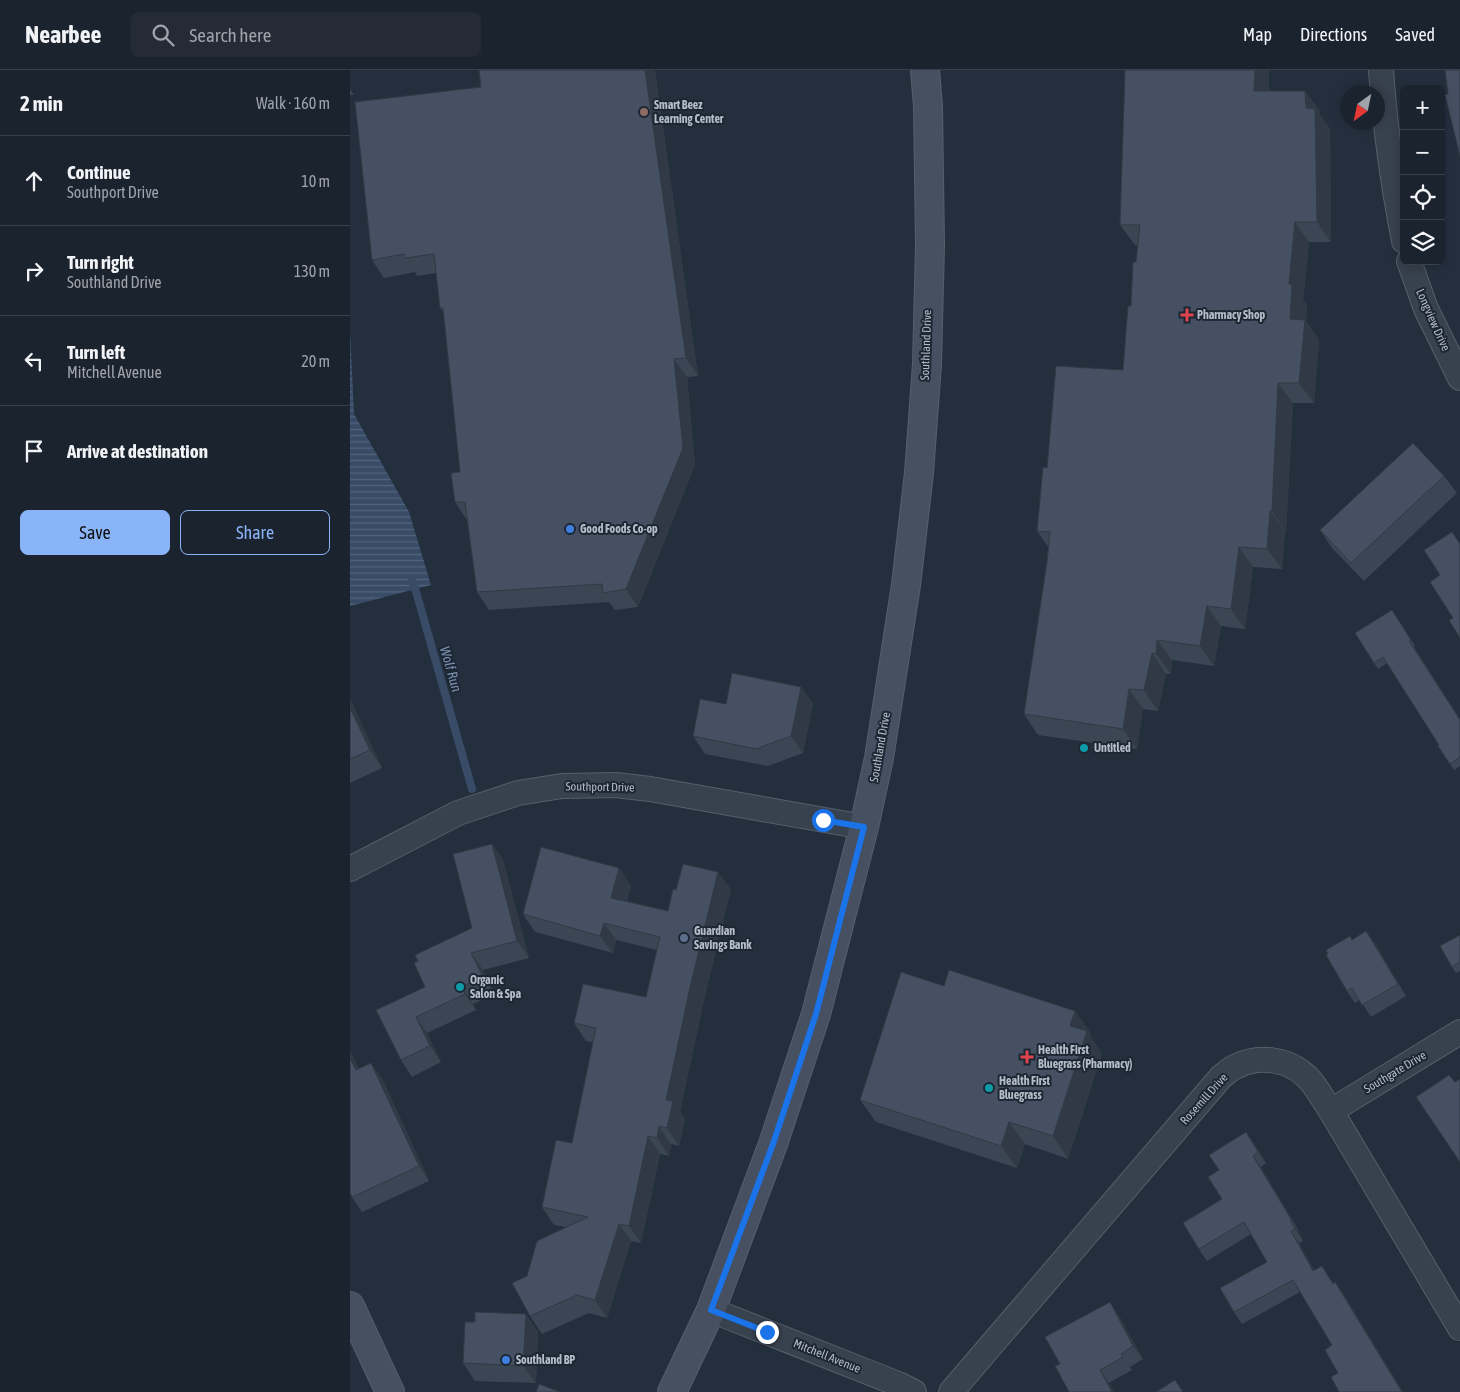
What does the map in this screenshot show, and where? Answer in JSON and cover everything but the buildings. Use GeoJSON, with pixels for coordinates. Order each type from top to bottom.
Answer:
{"type":"FeatureCollection","features":[{"type":"Feature","properties":{"kind":"main road","name":"Southland Drive"},"geometry":{"type":"LineString","coordinates":[[672,1392],[711,1310],[773,1144],[816,1014],[864,827],[880,748],[903,608],[919,473],[927,364],[930,245],[928,106],[925,70]]}},
{"type":"Feature","properties":{"kind":"main road"},"geometry":{"type":"LineString","coordinates":[[352,1316],[390,1392]]}},
{"type":"Feature","properties":{"kind":"street"},"geometry":{"type":"LineString","coordinates":[[1380,70],[1400,221]]}},
{"type":"Feature","properties":{"kind":"street","name":"Longview Drive"},"geometry":{"type":"LineString","coordinates":[[1410,265],[1426,308],[1460,378]]}},
{"type":"Feature","properties":{"kind":"street","name":"Southport Drive"},"geometry":{"type":"LineString","coordinates":[[350,869],[458,813],[518,793],[562,786],[616,785],[650,789],[864,827]]}},
{"type":"Feature","properties":{"kind":"street","name":"Southgate Drive"},"geometry":{"type":"LineString","coordinates":[[1331,1111],[1460,1032]]}},
{"type":"Feature","properties":{"kind":"street","name":"Rosemill Drive"},"geometry":{"type":"LineString","coordinates":[[951,1392],[1221,1077],[1236,1066],[1265,1059],[1274,1060],[1296,1068],[1308,1076],[1331,1111],[1460,1328]]}},
{"type":"Feature","properties":{"kind":"street","name":"Mitchell Avenue"},"geometry":{"type":"LineString","coordinates":[[711,1310],[914,1392]]}},
{"type":"Feature","properties":{"kind":"water"},"geometry":{"type":"Polygon","coordinates":[[[350,331],[354,414],[409,512],[431,585],[350,606],[350,331]]]}},
{"type":"Feature","properties":{"kind":"waterway","name":"Wolf Run"},"geometry":{"type":"LineString","coordinates":[[412,580],[472,789]]}},
{"type":"Feature","properties":{"kind":"place","name":"Smart Beez Learning Center"},"geometry":{"type":"Point","coordinates":[644,112]}},
{"type":"Feature","properties":{"kind":"place","name":"Pharmacy Shop"},"geometry":{"type":"Point","coordinates":[1187,315]}},
{"type":"Feature","properties":{"kind":"place","name":"Good Foods Co-op"},"geometry":{"type":"Point","coordinates":[570,529]}},
{"type":"Feature","properties":{"kind":"place","name":"Untitled"},"geometry":{"type":"Point","coordinates":[1084,748]}},
{"type":"Feature","properties":{"kind":"place","name":"Guardian Savings Bank"},"geometry":{"type":"Point","coordinates":[684,938]}},
{"type":"Feature","properties":{"kind":"place","name":"Organic Salon & Spa"},"geometry":{"type":"Point","coordinates":[460,987]}},
{"type":"Feature","properties":{"kind":"place","name":"Health First Bluegrass (Pharmacy)"},"geometry":{"type":"Point","coordinates":[1027,1057]}},
{"type":"Feature","properties":{"kind":"place","name":"Health First Bluegrass"},"geometry":{"type":"Point","coordinates":[989,1088]}},
{"type":"Feature","properties":{"kind":"place","name":"Southland BP"},"geometry":{"type":"Point","coordinates":[506,1360]}},
{"type":"Feature","properties":{"kind":"route"},"geometry":{"type":"LineString","coordinates":[[767,1332],[711,1310],[773,1144],[816,1014],[864,827],[823,820]]}}]}
